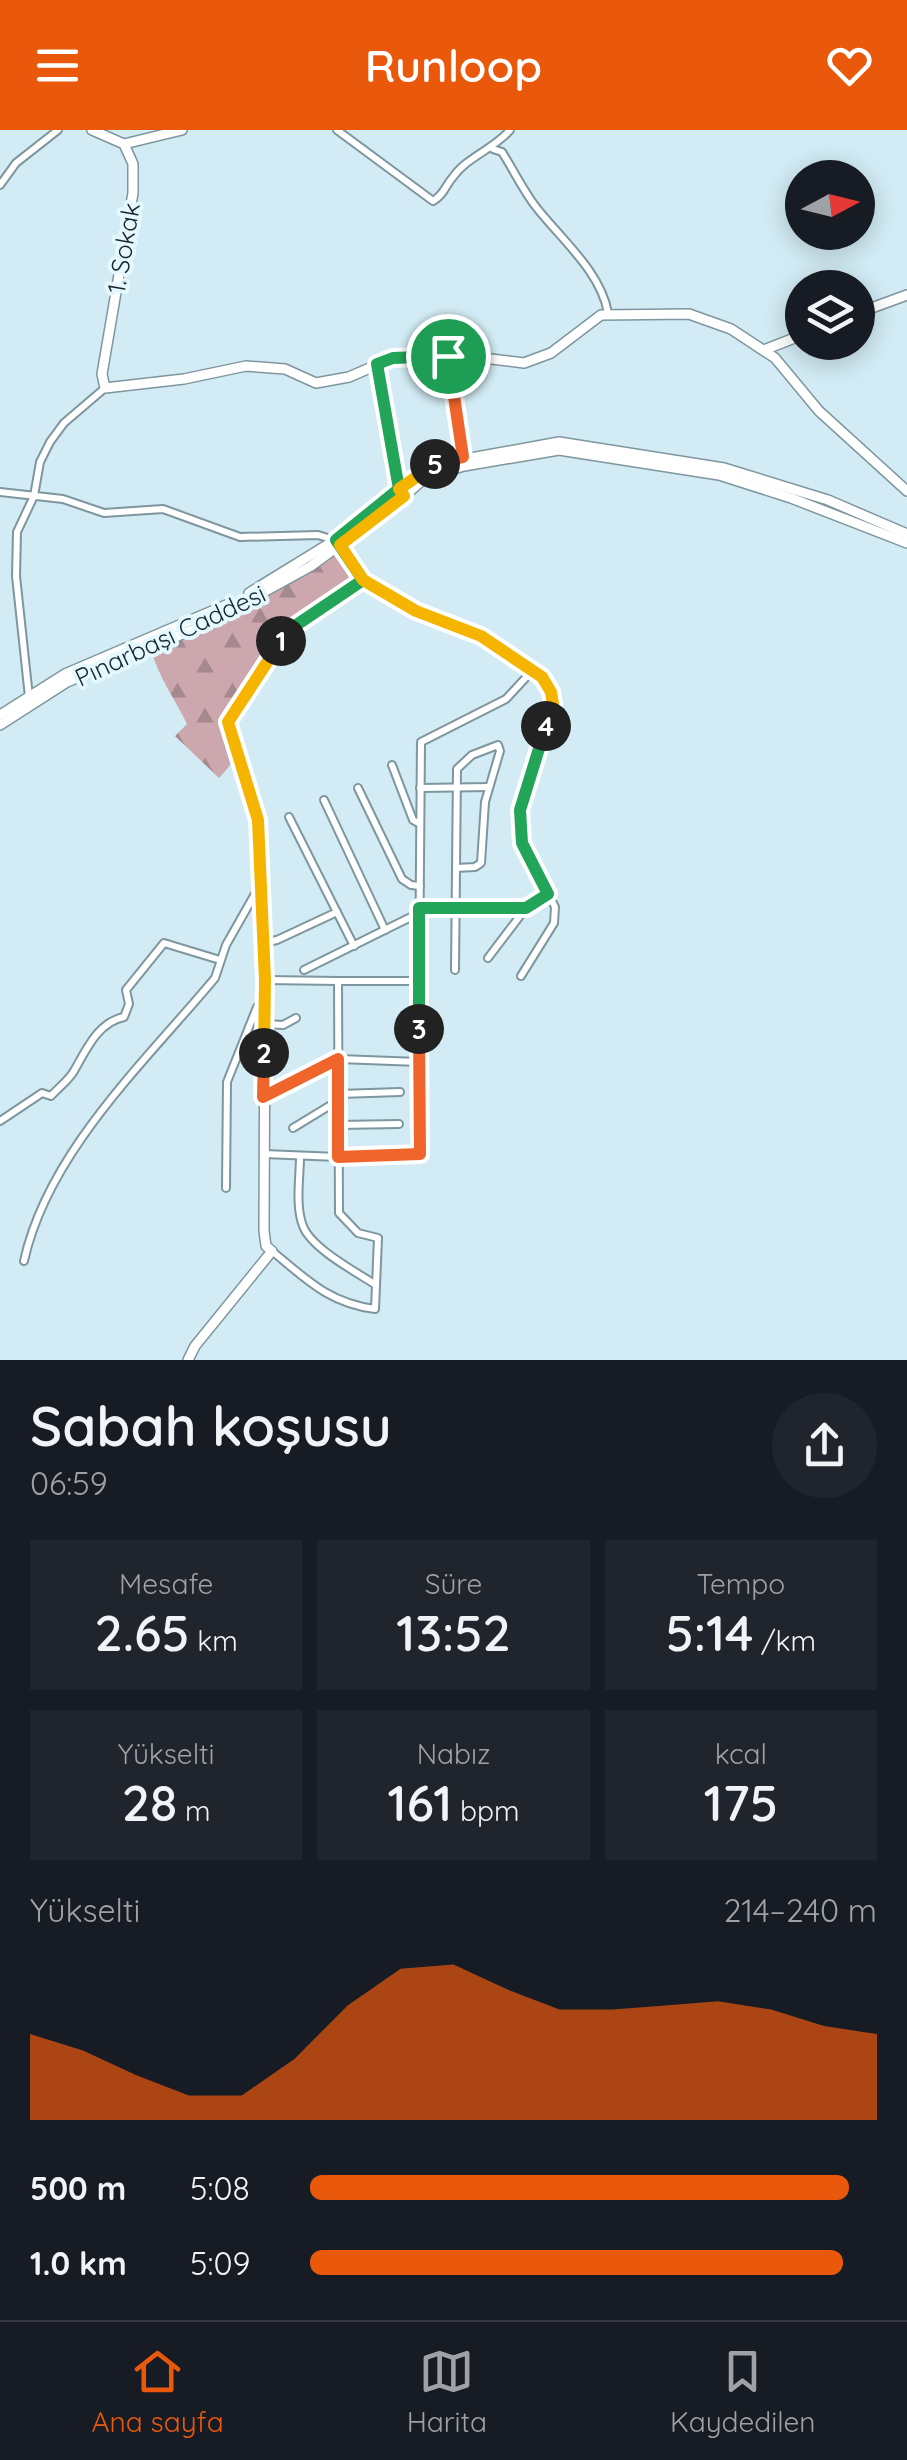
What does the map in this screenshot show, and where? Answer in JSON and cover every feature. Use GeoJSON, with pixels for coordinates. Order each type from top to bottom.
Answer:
{"type":"FeatureCollection","features":[{"type":"Feature","properties":{"kind":"street"},"geometry":{"type":"LineString","coordinates":[[0,186],[16,163],[58,130]]}},
{"type":"Feature","properties":{"kind":"street"},"geometry":{"type":"LineString","coordinates":[[92,130],[124,144],[182,130]]}},
{"type":"Feature","properties":{"kind":"street"},"geometry":{"type":"LineString","coordinates":[[337,130],[430,201],[440,197],[457,172],[492,149],[510,130]]}},
{"type":"Feature","properties":{"kind":"street","name":"1. Sokak"},"geometry":{"type":"LineString","coordinates":[[105,388],[102,374],[133,193],[133,164],[124,144]]}},
{"type":"Feature","properties":{"kind":"street"},"geometry":{"type":"LineString","coordinates":[[492,149],[502,152],[536,207],[596,282],[608,313]]}},
{"type":"Feature","properties":{"kind":"street"},"geometry":{"type":"LineString","coordinates":[[875,306],[907,294]]}},
{"type":"Feature","properties":{"kind":"street"},"geometry":{"type":"LineString","coordinates":[[30,699],[14,557],[20,524],[34,496],[40,462],[50,442],[64,423],[105,388],[184,380],[246,366],[285,369],[316,383],[349,376],[393,358],[448,356],[531,362],[551,353],[595,317],[608,313],[704,317],[764,350],[786,369],[827,418],[907,490]]}},
{"type":"Feature","properties":{"kind":"street"},"geometry":{"type":"LineString","coordinates":[[764,350],[785,342]]}},
{"type":"Feature","properties":{"kind":"street"},"geometry":{"type":"LineString","coordinates":[[448,356],[463,457]]}},
{"type":"Feature","properties":{"kind":"street"},"geometry":{"type":"LineString","coordinates":[[377,364],[402,492]]}},
{"type":"Feature","properties":{"kind":"street"},"geometry":{"type":"LineString","coordinates":[[0,725],[64,674],[228,605],[338,543],[432,465],[463,457],[558,442],[694,462],[782,485],[907,534]]}},
{"type":"Feature","properties":{"kind":"street"},"geometry":{"type":"LineString","coordinates":[[402,492],[439,470],[560,450],[719,475],[907,543]]}},
{"type":"Feature","properties":{"kind":"street"},"geometry":{"type":"LineString","coordinates":[[0,492],[63,499],[104,513],[163,509],[240,537],[318,536],[338,543],[363,580],[416,611],[481,636],[542,677],[553,704],[520,810],[520,826],[522,843],[554,907],[554,923],[522,976]]}},
{"type":"Feature","properties":{"kind":"street"},"geometry":{"type":"LineString","coordinates":[[338,981],[339,1213],[358,1233],[378,1238],[375,1309],[348,1306],[324,1294],[266,1246],[265,980],[258,820],[228,722],[286,632],[363,580]]}},
{"type":"Feature","properties":{"kind":"street"},"geometry":{"type":"LineString","coordinates":[[263,1154],[420,1154],[421,742],[506,699],[531,672]]}},
{"type":"Feature","properties":{"kind":"street"},"geometry":{"type":"LineString","coordinates":[[0,714],[30,699]]}},
{"type":"Feature","properties":{"kind":"street"},"geometry":{"type":"LineString","coordinates":[[454,970],[456,787],[460,764],[498,745],[500,751],[489,787],[482,862],[475,867],[456,868]]}},
{"type":"Feature","properties":{"kind":"street"},"geometry":{"type":"LineString","coordinates":[[392,765],[414,820],[420,824]]}},
{"type":"Feature","properties":{"kind":"street"},"geometry":{"type":"LineString","coordinates":[[420,788],[489,787]]}},
{"type":"Feature","properties":{"kind":"street"},"geometry":{"type":"LineString","coordinates":[[358,788],[402,879],[411,886],[420,886]]}},
{"type":"Feature","properties":{"kind":"street"},"geometry":{"type":"LineString","coordinates":[[324,800],[385,930]]}},
{"type":"Feature","properties":{"kind":"street"},"geometry":{"type":"LineString","coordinates":[[289,817],[354,946]]}},
{"type":"Feature","properties":{"kind":"street"},"geometry":{"type":"LineString","coordinates":[[24,1261],[30,1234],[67,1156],[215,978],[243,911],[260,884]]}},
{"type":"Feature","properties":{"kind":"street"},"geometry":{"type":"LineString","coordinates":[[488,958],[526,908],[548,894]]}},
{"type":"Feature","properties":{"kind":"street"},"geometry":{"type":"LineString","coordinates":[[304,970],[419,910],[526,908]]}},
{"type":"Feature","properties":{"kind":"street"},"geometry":{"type":"LineString","coordinates":[[263,943],[337,912]]}},
{"type":"Feature","properties":{"kind":"street"},"geometry":{"type":"LineString","coordinates":[[0,1122],[42,1093],[51,1096],[73,1072],[81,1053],[98,1034],[115,1019],[124,1018],[129,1004],[126,990],[164,943],[220,960]]}},
{"type":"Feature","properties":{"kind":"street"},"geometry":{"type":"LineString","coordinates":[[265,980],[419,981]]}},
{"type":"Feature","properties":{"kind":"street"},"geometry":{"type":"LineString","coordinates":[[226,1188],[228,1082],[257,1007],[264,1001]]}},
{"type":"Feature","properties":{"kind":"street"},"geometry":{"type":"LineString","coordinates":[[264,1024],[283,1025],[296,1018]]}},
{"type":"Feature","properties":{"kind":"street"},"geometry":{"type":"LineString","coordinates":[[263,1097],[338,1059],[419,1062]]}},
{"type":"Feature","properties":{"kind":"street"},"geometry":{"type":"LineString","coordinates":[[293,1128],[338,1097],[400,1092]]}},
{"type":"Feature","properties":{"kind":"street"},"geometry":{"type":"LineString","coordinates":[[338,1125],[399,1124]]}},
{"type":"Feature","properties":{"kind":"street"},"geometry":{"type":"LineString","coordinates":[[300,1156],[303,1227],[322,1248],[376,1285]]}},
{"type":"Feature","properties":{"kind":"street"},"geometry":{"type":"LineString","coordinates":[[188,1360],[195,1346],[272,1251]]}},
{"type":"Feature","properties":{"kind":"green space"},"geometry":{"type":"Polygon","coordinates":[[[336,554],[351,577],[286,632],[240,691],[231,720],[238,748],[219,778],[175,736],[187,724],[151,650],[204,631],[336,554]]]}},
{"type":"Feature","properties":{"kind":"route"},"geometry":{"type":"LineString","coordinates":[[448,356],[393,358],[377,364],[399,489],[336,540],[363,580],[286,632],[228,722],[258,820],[265,980],[263,1097],[338,1059],[338,1157],[420,1154],[419,908],[526,908],[548,894],[522,843],[520,810],[553,704],[551,692],[542,677],[481,636],[416,611],[363,580],[340,545],[404,496],[399,489],[421,472],[463,457],[448,356]]}}]}
